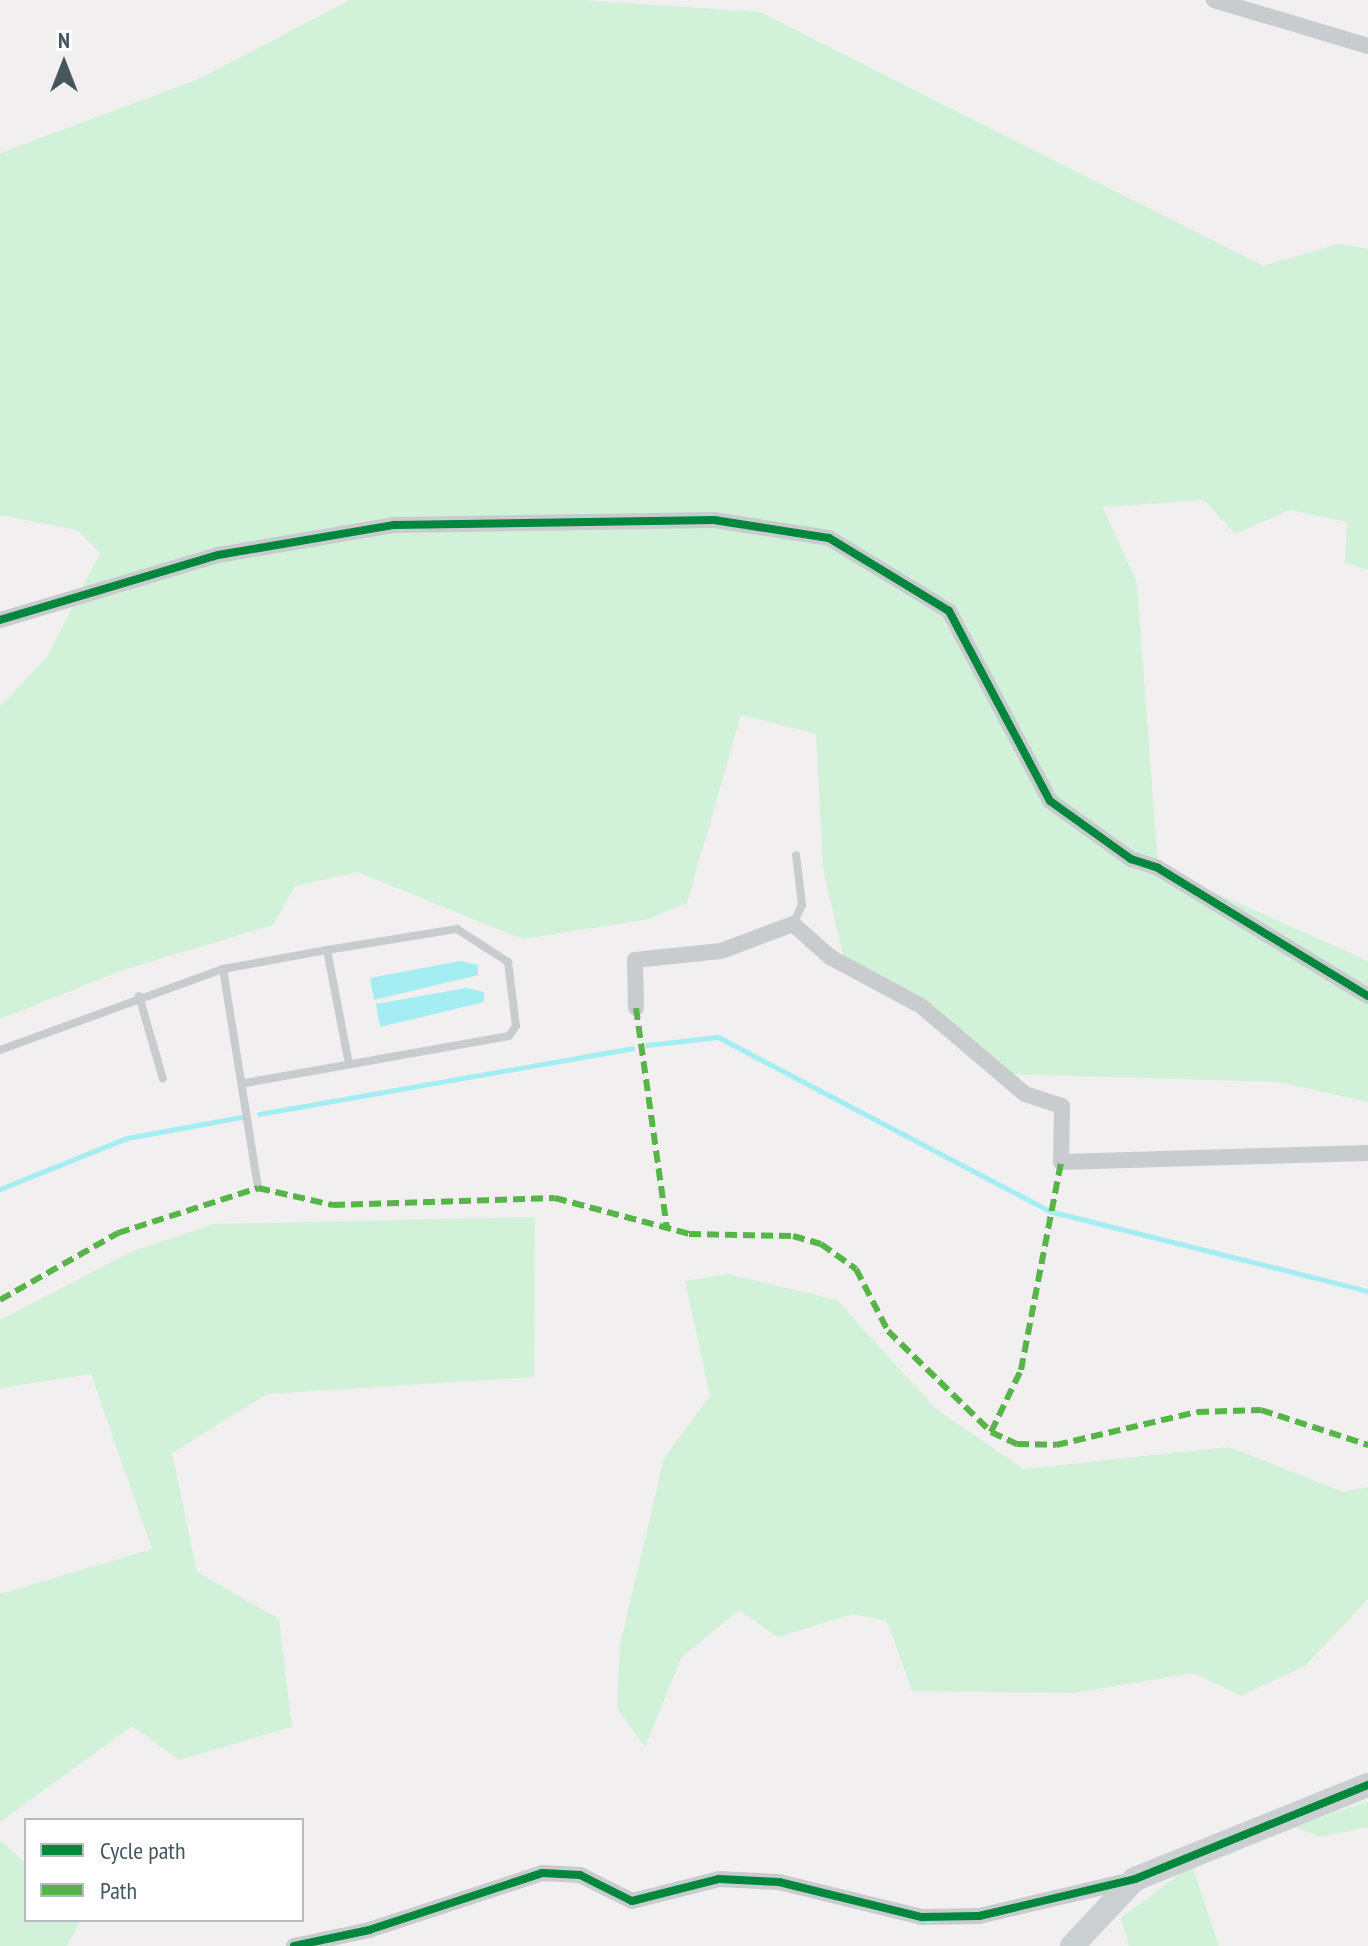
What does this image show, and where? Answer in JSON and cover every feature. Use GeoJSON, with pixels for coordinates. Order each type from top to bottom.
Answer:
{"type":"FeatureCollection","features":[{"type":"Feature","properties":{"kind":"street"},"geometry":{"type":"LineString","coordinates":[[1214,0],[1368,46]]}},
{"type":"Feature","properties":{"kind":"street"},"geometry":{"type":"LineString","coordinates":[[0,620],[218,555],[394,525],[714,520],[829,538],[949,611],[1050,801],[1100,840],[1368,996]]}},
{"type":"Feature","properties":{"kind":"street"},"geometry":{"type":"LineString","coordinates":[[636,1008],[635,960],[721,951],[793,924],[830,957],[921,1006],[1025,1094],[1062,1106],[1061,1162],[1368,1153]]}},
{"type":"Feature","properties":{"kind":"street"},"geometry":{"type":"LineString","coordinates":[[294,1946],[369,1930],[542,1873],[580,1875],[632,1901],[719,1879],[779,1882],[922,1917],[979,1916],[1135,1879],[1368,1785]]}},
{"type":"Feature","properties":{"kind":"street"},"geometry":{"type":"LineString","coordinates":[[1072,1946],[1135,1879]]}},
{"type":"Feature","properties":{"kind":"lane"},"geometry":{"type":"LineString","coordinates":[[793,924],[802,905],[796,855]]}},
{"type":"Feature","properties":{"kind":"lane"},"geometry":{"type":"LineString","coordinates":[[0,1050],[139,996],[223,969],[327,950],[457,929],[508,962],[516,1026],[509,1036],[245,1083]]}},
{"type":"Feature","properties":{"kind":"lane"},"geometry":{"type":"LineString","coordinates":[[327,950],[349,1064]]}},
{"type":"Feature","properties":{"kind":"lane"},"geometry":{"type":"LineString","coordinates":[[223,969],[245,1083],[258,1188]]}},
{"type":"Feature","properties":{"kind":"lane"},"geometry":{"type":"LineString","coordinates":[[139,996],[163,1079]]}},
{"type":"Feature","properties":{"kind":"green space"},"geometry":{"type":"Polygon","coordinates":[[[350,0],[582,0],[760,12],[1263,266],[1339,244],[1368,249],[1368,570],[1345,563],[1347,522],[1290,510],[1235,534],[1204,500],[1103,507],[1137,583],[1158,867],[1368,961],[1368,1102],[1279,1082],[1007,1074],[844,959],[823,869],[816,734],[741,715],[687,903],[649,919],[523,939],[357,872],[295,886],[273,925],[123,970],[0,1019],[0,706],[47,657],[100,553],[77,530],[0,515],[0,153],[199,79],[350,0]]]}},
{"type":"Feature","properties":{"kind":"green space"},"geometry":{"type":"Polygon","coordinates":[[[535,1217],[534,1377],[267,1394],[172,1453],[197,1572],[279,1619],[292,1727],[179,1760],[132,1726],[0,1822],[0,1594],[152,1549],[91,1374],[0,1388],[0,1320],[133,1251],[214,1224],[535,1217]]]}},
{"type":"Feature","properties":{"kind":"green space"},"geometry":{"type":"Polygon","coordinates":[[[727,1274],[837,1300],[936,1409],[1024,1469],[1229,1447],[1344,1492],[1368,1487],[1368,1599],[1306,1665],[1241,1696],[1194,1673],[1072,1693],[912,1691],[887,1621],[853,1614],[777,1637],[739,1610],[681,1658],[645,1747],[617,1709],[620,1645],[664,1458],[710,1396],[685,1281],[727,1274]]]}},
{"type":"Feature","properties":{"kind":"green space"},"geometry":{"type":"Polygon","coordinates":[[[1368,1801],[1368,1827],[1321,1837],[1294,1827],[1368,1801]]]}},
{"type":"Feature","properties":{"kind":"green space"},"geometry":{"type":"Polygon","coordinates":[[[0,1840],[24,1861],[24,1922],[80,1922],[67,1946],[0,1946],[0,1840]]]}},
{"type":"Feature","properties":{"kind":"green space"},"geometry":{"type":"Polygon","coordinates":[[[1192,1865],[1219,1946],[1129,1946],[1121,1918],[1192,1865]]]}},
{"type":"Feature","properties":{"kind":"water"},"geometry":{"type":"Polygon","coordinates":[[[460,961],[478,965],[478,975],[374,1000],[370,978],[460,961]]]}},
{"type":"Feature","properties":{"kind":"water"},"geometry":{"type":"Polygon","coordinates":[[[466,988],[484,992],[484,1002],[380,1027],[376,1004],[466,988]]]}},
{"type":"Feature","properties":{"kind":"waterway"},"geometry":{"type":"LineString","coordinates":[[647,1045],[718,1037],[1049,1211],[1368,1291]]}},
{"type":"Feature","properties":{"kind":"waterway"},"geometry":{"type":"LineString","coordinates":[[259,1114],[632,1048]]}},
{"type":"Feature","properties":{"kind":"waterway"},"geometry":{"type":"LineString","coordinates":[[0,1189],[127,1138],[241,1117]]}},
{"type":"Feature","properties":{"kind":"marked path"},"geometry":{"type":"LineString","coordinates":[[636,1008],[667,1228]]}},
{"type":"Feature","properties":{"kind":"marked path"},"geometry":{"type":"LineString","coordinates":[[991,1432],[1021,1370],[1061,1162]]}},
{"type":"Feature","properties":{"kind":"marked path"},"geometry":{"type":"LineString","coordinates":[[0,1300],[118,1233],[258,1188],[333,1205],[555,1198],[689,1234],[793,1236],[821,1244],[856,1269],[888,1331],[991,1432],[1017,1444],[1056,1445],[1197,1412],[1261,1410],[1368,1445]]}},
{"type":"Feature","properties":{"kind":"cycle path"},"geometry":{"type":"LineString","coordinates":[[0,620],[218,555],[394,525],[714,520],[829,538],[949,611],[1050,801],[1131,859],[1158,868],[1368,996]]}},
{"type":"Feature","properties":{"kind":"cycle path"},"geometry":{"type":"LineString","coordinates":[[294,1946],[369,1930],[542,1873],[580,1875],[632,1901],[719,1879],[779,1882],[922,1917],[979,1916],[1135,1879],[1368,1785]]}}]}
